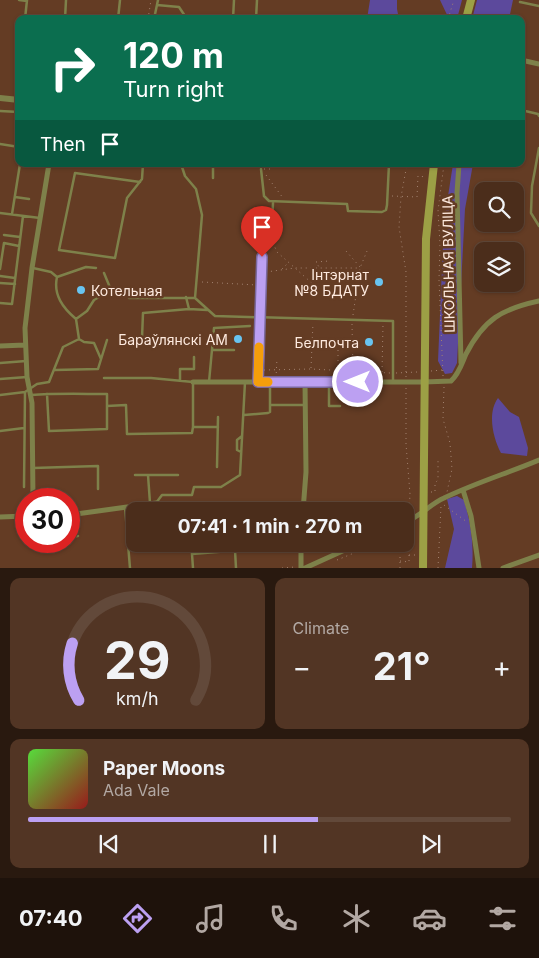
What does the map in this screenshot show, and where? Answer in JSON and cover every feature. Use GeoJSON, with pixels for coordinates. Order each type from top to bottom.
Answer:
{"type":"FeatureCollection","features":[{"type":"Feature","properties":{"kind":"main road"},"geometry":{"type":"LineString","coordinates":[[467,15],[471,0]]}},
{"type":"Feature","properties":{"kind":"main road"},"geometry":{"type":"LineString","coordinates":[[423,568],[426,239],[434,167]]}},
{"type":"Feature","properties":{"kind":"street"},"geometry":{"type":"LineString","coordinates":[[525,61],[539,64]]}},
{"type":"Feature","properties":{"kind":"street"},"geometry":{"type":"LineString","coordinates":[[0,98],[15,100]]}},
{"type":"Feature","properties":{"kind":"street"},"geometry":{"type":"LineString","coordinates":[[33,488],[31,395],[27,390],[25,328],[32,268],[48,167]]}},
{"type":"Feature","properties":{"kind":"street","name":"ШКОЛЬНАЯ ВУЛІЦА"},"geometry":{"type":"LineString","coordinates":[[459,167],[457,193],[462,365]]}},
{"type":"Feature","properties":{"kind":"street","name":"ШКОЛЬНАЯ ВУЛІЦА"},"geometry":{"type":"LineString","coordinates":[[444,382],[453,379],[472,344],[493,318],[512,308],[539,301]]}},
{"type":"Feature","properties":{"kind":"street"},"geometry":{"type":"LineString","coordinates":[[0,346],[25,345]]}},
{"type":"Feature","properties":{"kind":"street"},"geometry":{"type":"LineString","coordinates":[[193,382],[444,382]]}},
{"type":"Feature","properties":{"kind":"street"},"geometry":{"type":"LineString","coordinates":[[304,502],[306,472],[305,382]]}},
{"type":"Feature","properties":{"kind":"street"},"geometry":{"type":"LineString","coordinates":[[414,519],[419,517],[424,510],[442,498],[539,460]]}},
{"type":"Feature","properties":{"kind":"street"},"geometry":{"type":"LineString","coordinates":[[463,490],[473,526],[479,568]]}},
{"type":"Feature","properties":{"kind":"street"},"geometry":{"type":"LineString","coordinates":[[80,513],[125,507]]}},
{"type":"Feature","properties":{"kind":"street"},"geometry":{"type":"LineString","coordinates":[[0,517],[15,516]]}},
{"type":"Feature","properties":{"kind":"street"},"geometry":{"type":"LineString","coordinates":[[301,552],[302,568],[339,552]]}},
{"type":"Feature","properties":{"kind":"street"},"geometry":{"type":"LineString","coordinates":[[504,568],[539,555]]}},
{"type":"Feature","properties":{"kind":"lane"},"geometry":{"type":"LineString","coordinates":[[19,0],[27,0],[25,15]]}},
{"type":"Feature","properties":{"kind":"lane"},"geometry":{"type":"LineString","coordinates":[[64,15],[66,0]]}},
{"type":"Feature","properties":{"kind":"lane"},"geometry":{"type":"LineString","coordinates":[[118,15],[120,0]]}},
{"type":"Feature","properties":{"kind":"lane"},"geometry":{"type":"LineString","coordinates":[[155,15],[158,0]]}},
{"type":"Feature","properties":{"kind":"lane"},"geometry":{"type":"LineString","coordinates":[[233,15],[234,0]]}},
{"type":"Feature","properties":{"kind":"lane"},"geometry":{"type":"LineString","coordinates":[[256,15],[257,0]]}},
{"type":"Feature","properties":{"kind":"lane"},"geometry":{"type":"LineString","coordinates":[[520,2],[539,6]]}},
{"type":"Feature","properties":{"kind":"lane"},"geometry":{"type":"LineString","coordinates":[[157,5],[179,7],[184,15]]}},
{"type":"Feature","properties":{"kind":"lane"},"geometry":{"type":"LineString","coordinates":[[0,111],[15,112]]}},
{"type":"Feature","properties":{"kind":"lane"},"geometry":{"type":"LineString","coordinates":[[525,111],[538,114],[539,116]]}},
{"type":"Feature","properties":{"kind":"lane"},"geometry":{"type":"LineString","coordinates":[[0,144],[15,146]]}},
{"type":"Feature","properties":{"kind":"lane"},"geometry":{"type":"LineString","coordinates":[[539,148],[532,186],[531,213],[539,226]]}},
{"type":"Feature","properties":{"kind":"lane"},"geometry":{"type":"LineString","coordinates":[[12,214],[20,167]]}},
{"type":"Feature","properties":{"kind":"lane"},"geometry":{"type":"LineString","coordinates":[[140,182],[75,173],[59,250],[115,258],[127,198],[140,182],[142,179],[143,167]]}},
{"type":"Feature","properties":{"kind":"lane"},"geometry":{"type":"LineString","coordinates":[[182,167],[185,176],[196,189],[202,215],[195,298]]}},
{"type":"Feature","properties":{"kind":"lane"},"geometry":{"type":"LineString","coordinates":[[213,167],[213,178]]}},
{"type":"Feature","properties":{"kind":"lane"},"geometry":{"type":"LineString","coordinates":[[261,169],[264,196],[273,202],[347,204],[348,211],[382,212],[386,210],[387,205],[389,167]]}},
{"type":"Feature","properties":{"kind":"lane"},"geometry":{"type":"LineString","coordinates":[[15,197],[29,200]]}},
{"type":"Feature","properties":{"kind":"lane"},"geometry":{"type":"LineString","coordinates":[[258,382],[262,240],[271,240],[273,202]]}},
{"type":"Feature","properties":{"kind":"lane"},"geometry":{"type":"LineString","coordinates":[[0,213],[40,218]]}},
{"type":"Feature","properties":{"kind":"lane"},"geometry":{"type":"LineString","coordinates":[[0,303],[12,304],[23,216]]}},
{"type":"Feature","properties":{"kind":"lane"},"geometry":{"type":"LineString","coordinates":[[4,234],[20,237]]}},
{"type":"Feature","properties":{"kind":"lane"},"geometry":{"type":"LineString","coordinates":[[0,269],[4,243],[19,246]]}},
{"type":"Feature","properties":{"kind":"lane"},"geometry":{"type":"LineString","coordinates":[[57,277],[86,267],[96,268]]}},
{"type":"Feature","properties":{"kind":"lane"},"geometry":{"type":"LineString","coordinates":[[32,268],[51,272],[57,277]]}},
{"type":"Feature","properties":{"kind":"lane"},"geometry":{"type":"LineString","coordinates":[[76,319],[87,310],[94,300],[111,290],[104,273]]}},
{"type":"Feature","properties":{"kind":"lane"},"geometry":{"type":"LineString","coordinates":[[0,276],[15,278]]}},
{"type":"Feature","properties":{"kind":"lane"},"geometry":{"type":"LineString","coordinates":[[57,277],[56,288],[60,303],[76,319],[79,339]]}},
{"type":"Feature","properties":{"kind":"lane"},"geometry":{"type":"LineString","coordinates":[[0,283],[14,284]]}},
{"type":"Feature","properties":{"kind":"lane"},"geometry":{"type":"LineString","coordinates":[[129,298],[195,298],[215,316],[393,321],[393,382]]}},
{"type":"Feature","properties":{"kind":"lane"},"geometry":{"type":"LineString","coordinates":[[186,298],[189,309]]}},
{"type":"Feature","properties":{"kind":"lane"},"geometry":{"type":"LineString","coordinates":[[142,338],[144,313],[189,309],[208,310]]}},
{"type":"Feature","properties":{"kind":"lane"},"geometry":{"type":"LineString","coordinates":[[209,382],[214,328],[250,326]]}},
{"type":"Feature","properties":{"kind":"lane"},"geometry":{"type":"LineString","coordinates":[[79,339],[84,342],[94,343],[101,359]]}},
{"type":"Feature","properties":{"kind":"lane"},"geometry":{"type":"LineString","coordinates":[[0,395],[27,390],[37,384],[49,382],[63,347],[79,339]]}},
{"type":"Feature","properties":{"kind":"lane"},"geometry":{"type":"LineString","coordinates":[[55,370],[98,369],[107,340]]}},
{"type":"Feature","properties":{"kind":"lane"},"geometry":{"type":"LineString","coordinates":[[212,350],[234,350]]}},
{"type":"Feature","properties":{"kind":"lane"},"geometry":{"type":"LineString","coordinates":[[180,380],[180,369],[194,369],[194,357]]}},
{"type":"Feature","properties":{"kind":"lane"},"geometry":{"type":"LineString","coordinates":[[0,362],[26,361]]}},
{"type":"Feature","properties":{"kind":"lane"},"geometry":{"type":"LineString","coordinates":[[0,379],[27,377]]}},
{"type":"Feature","properties":{"kind":"lane"},"geometry":{"type":"LineString","coordinates":[[104,378],[151,378],[193,382],[194,427],[192,434],[127,434],[126,405],[107,406]]}},
{"type":"Feature","properties":{"kind":"lane"},"geometry":{"type":"LineString","coordinates":[[155,502],[162,495],[192,495],[194,487],[222,487],[240,475],[245,382]]}},
{"type":"Feature","properties":{"kind":"lane"},"geometry":{"type":"LineString","coordinates":[[243,415],[270,412],[273,382]]}},
{"type":"Feature","properties":{"kind":"lane"},"geometry":{"type":"LineString","coordinates":[[328,382],[329,406],[340,406]]}},
{"type":"Feature","properties":{"kind":"lane"},"geometry":{"type":"LineString","coordinates":[[24,487],[24,428],[27,390]]}},
{"type":"Feature","properties":{"kind":"lane"},"geometry":{"type":"LineString","coordinates":[[31,395],[47,394],[107,394],[107,429],[49,431],[47,394]]}},
{"type":"Feature","properties":{"kind":"lane"},"geometry":{"type":"LineString","coordinates":[[270,405],[305,405]]}},
{"type":"Feature","properties":{"kind":"lane"},"geometry":{"type":"LineString","coordinates":[[217,467],[218,417]]}},
{"type":"Feature","properties":{"kind":"lane"},"geometry":{"type":"LineString","coordinates":[[194,427],[218,427]]}},
{"type":"Feature","properties":{"kind":"lane"},"geometry":{"type":"LineString","coordinates":[[0,431],[24,428]]}},
{"type":"Feature","properties":{"kind":"lane"},"geometry":{"type":"LineString","coordinates":[[33,468],[98,466],[98,490]]}},
{"type":"Feature","properties":{"kind":"lane"},"geometry":{"type":"LineString","coordinates":[[135,475],[178,475]]}},
{"type":"Feature","properties":{"kind":"lane"},"geometry":{"type":"LineString","coordinates":[[148,475],[153,502]]}},
{"type":"Feature","properties":{"kind":"lane"},"geometry":{"type":"LineString","coordinates":[[125,507],[126,517]]}},
{"type":"Feature","properties":{"kind":"lane"},"geometry":{"type":"LineString","coordinates":[[129,552],[130,568]]}},
{"type":"Feature","properties":{"kind":"lane"},"geometry":{"type":"LineString","coordinates":[[193,568],[192,554],[213,552]]}},
{"type":"Feature","properties":{"kind":"lane"},"geometry":{"type":"LineString","coordinates":[[235,552],[236,568]]}},
{"type":"Feature","properties":{"kind":"path"},"geometry":{"type":"LineString","coordinates":[[149,15],[151,0]]}},
{"type":"Feature","properties":{"kind":"path"},"geometry":{"type":"LineString","coordinates":[[449,15],[454,0]]}},
{"type":"Feature","properties":{"kind":"path"},"geometry":{"type":"LineString","coordinates":[[406,167],[398,228],[406,272],[406,444],[409,502]]}},
{"type":"Feature","properties":{"kind":"path"},"geometry":{"type":"LineString","coordinates":[[442,498],[446,494],[452,469],[450,443],[443,420],[444,382],[439,280],[440,244],[438,211],[444,167]]}},
{"type":"Feature","properties":{"kind":"path"},"geometry":{"type":"LineString","coordinates":[[261,169],[271,169]]}},
{"type":"Feature","properties":{"kind":"path"},"geometry":{"type":"LineString","coordinates":[[261,169],[287,202]]}},
{"type":"Feature","properties":{"kind":"path"},"geometry":{"type":"LineString","coordinates":[[387,196],[417,197],[418,176],[432,178]]}},
{"type":"Feature","properties":{"kind":"path"},"geometry":{"type":"LineString","coordinates":[[271,240],[277,252],[314,285],[317,283],[319,267],[316,262],[329,261]]}},
{"type":"Feature","properties":{"kind":"path"},"geometry":{"type":"LineString","coordinates":[[346,251],[360,268]]}},
{"type":"Feature","properties":{"kind":"path"},"geometry":{"type":"LineString","coordinates":[[353,371],[352,320],[360,268],[367,251]]}},
{"type":"Feature","properties":{"kind":"path"},"geometry":{"type":"LineString","coordinates":[[282,269],[289,262]]}},
{"type":"Feature","properties":{"kind":"path"},"geometry":{"type":"LineString","coordinates":[[261,273],[295,268],[360,268]]}},
{"type":"Feature","properties":{"kind":"path"},"geometry":{"type":"LineString","coordinates":[[196,281],[261,285]]}},
{"type":"Feature","properties":{"kind":"path"},"geometry":{"type":"LineString","coordinates":[[311,369],[313,318]]}},
{"type":"Feature","properties":{"kind":"path"},"geometry":{"type":"LineString","coordinates":[[382,372],[383,321]]}},
{"type":"Feature","properties":{"kind":"path"},"geometry":{"type":"LineString","coordinates":[[338,382],[338,345],[352,344]]}},
{"type":"Feature","properties":{"kind":"path"},"geometry":{"type":"LineString","coordinates":[[273,382],[277,358]]}},
{"type":"Feature","properties":{"kind":"path"},"geometry":{"type":"LineString","coordinates":[[258,370],[311,369],[406,373],[443,370]]}},
{"type":"Feature","properties":{"kind":"path"},"geometry":{"type":"LineString","coordinates":[[438,458],[438,480]]}},
{"type":"Feature","properties":{"kind":"path"},"geometry":{"type":"LineString","coordinates":[[424,472],[438,473]]}},
{"type":"Feature","properties":{"kind":"path"},"geometry":{"type":"LineString","coordinates":[[438,568],[442,504],[473,526]]}},
{"type":"Feature","properties":{"kind":"path"},"geometry":{"type":"LineString","coordinates":[[333,562],[357,552]]}},
{"type":"Feature","properties":{"kind":"path"},"geometry":{"type":"LineString","coordinates":[[400,552],[400,568]]}},
{"type":"Feature","properties":{"kind":"path"},"geometry":{"type":"LineString","coordinates":[[400,561],[409,562],[409,555],[423,555]]}},
{"type":"Feature","properties":{"kind":"path"},"geometry":{"type":"LineString","coordinates":[[282,568],[302,568]]}},
{"type":"Feature","properties":{"kind":"shaded area"},"geometry":{"type":"Polygon","coordinates":[[[370,0],[397,0],[398,15],[368,15],[370,0]]]}},
{"type":"Feature","properties":{"kind":"shaded area"},"geometry":{"type":"Polygon","coordinates":[[[440,0],[462,0],[458,15],[447,15],[440,0]]]}},
{"type":"Feature","properties":{"kind":"shaded area"},"geometry":{"type":"Polygon","coordinates":[[[477,0],[513,0],[510,15],[473,15],[477,0]]]}},
{"type":"Feature","properties":{"kind":"shaded area"},"geometry":{"type":"Polygon","coordinates":[[[453,167],[472,167],[465,209],[457,363],[452,373],[445,374],[438,361],[444,222],[453,167]]]}},
{"type":"Feature","properties":{"kind":"shaded area"},"geometry":{"type":"Polygon","coordinates":[[[498,398],[510,412],[519,417],[528,448],[527,456],[501,453],[492,426],[493,411],[498,398]]]}},
{"type":"Feature","properties":{"kind":"shaded area"},"geometry":{"type":"Polygon","coordinates":[[[457,496],[464,500],[468,517],[472,542],[472,568],[445,568],[454,529],[447,499],[457,496]]]}},
{"type":"Feature","properties":{"kind":"slow traffic"},"geometry":{"type":"LineString","coordinates":[[259,347],[258,382],[268,382]]}},
{"type":"Feature","properties":{"kind":"place","name":"Інтэрнат №8 БДАТУ"},"geometry":{"type":"Point","coordinates":[379,282]}},
{"type":"Feature","properties":{"kind":"place","name":"Котельная"},"geometry":{"type":"Point","coordinates":[81,290]}},
{"type":"Feature","properties":{"kind":"place","name":"Бараўлянскі АМ"},"geometry":{"type":"Point","coordinates":[238,339]}},
{"type":"Feature","properties":{"kind":"place","name":"Белпочта"},"geometry":{"type":"Point","coordinates":[369,342]}},
{"type":"Feature","properties":{"kind":"route"},"geometry":{"type":"LineString","coordinates":[[262,257],[258,382],[358,382]]}}]}
